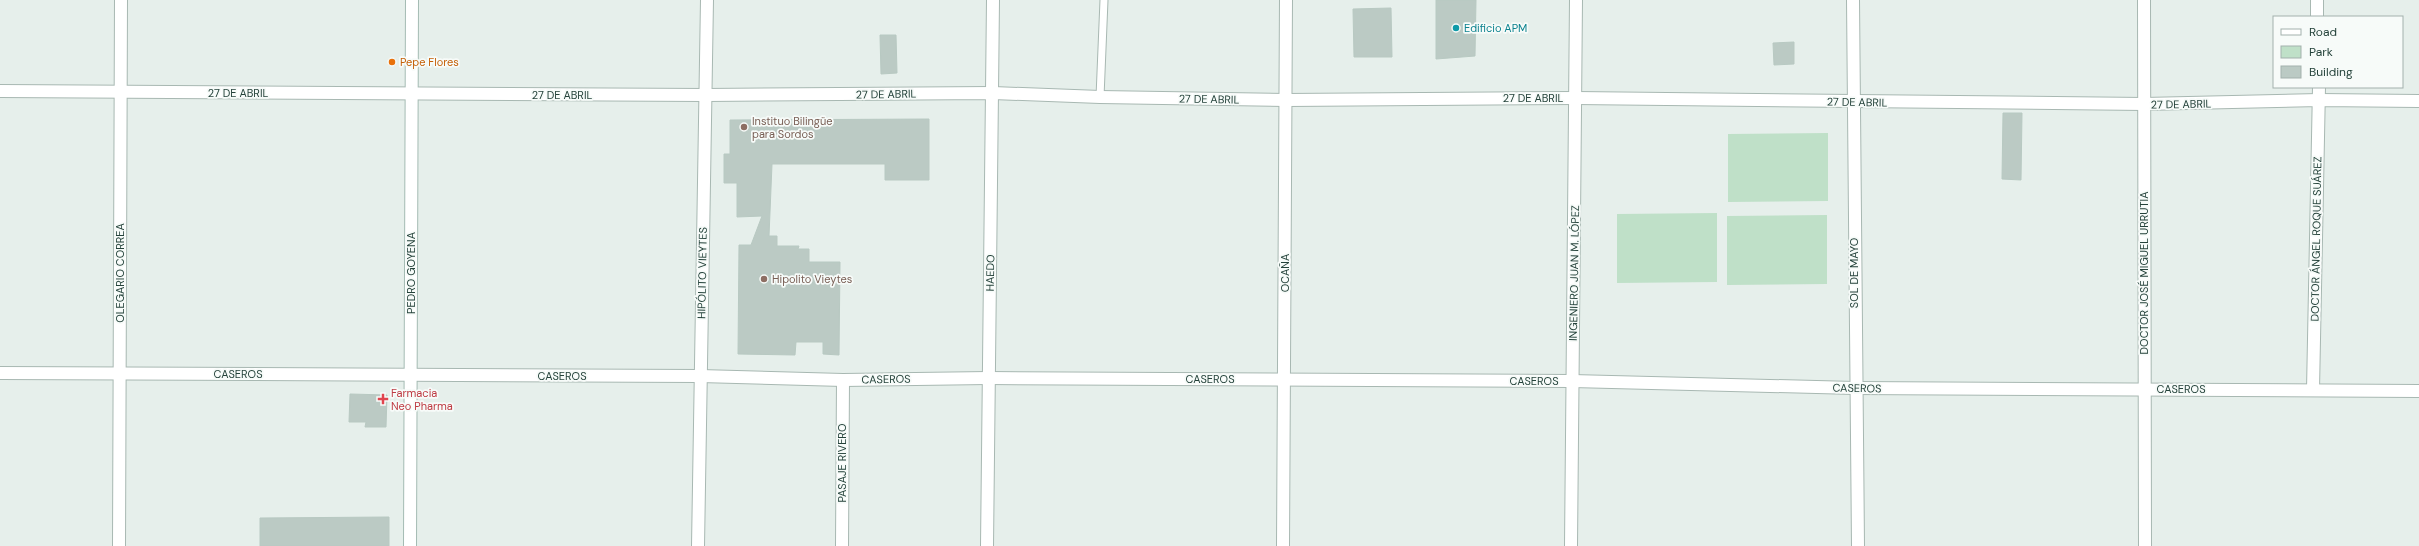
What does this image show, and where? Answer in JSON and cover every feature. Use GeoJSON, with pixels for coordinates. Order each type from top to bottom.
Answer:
{"type":"FeatureCollection","features":[{"type":"Feature","properties":{"kind":"street","name":"OLEGARIO CORREA"},"geometry":{"type":"LineString","coordinates":[[118,546],[121,0]]}},
{"type":"Feature","properties":{"kind":"street","name":"PEDRO GOYENA"},"geometry":{"type":"LineString","coordinates":[[410,546],[412,0]]}},
{"type":"Feature","properties":{"kind":"street","name":"HIPÓLITO VIEYTES"},"geometry":{"type":"LineString","coordinates":[[698,546],[707,0]]}},
{"type":"Feature","properties":{"kind":"street","name":"HAEDO"},"geometry":{"type":"LineString","coordinates":[[987,546],[993,0]]}},
{"type":"Feature","properties":{"kind":"street","name":"OCAÑA"},"geometry":{"type":"LineString","coordinates":[[1283,546],[1286,0]]}},
{"type":"Feature","properties":{"kind":"street","name":"INGENIERO JUAN M. LÓPEZ"},"geometry":{"type":"LineString","coordinates":[[1571,546],[1576,0]]}},
{"type":"Feature","properties":{"kind":"street","name":"SOL DE MAYO"},"geometry":{"type":"LineString","coordinates":[[1853,0],[1855,388],[1858,546]]}},
{"type":"Feature","properties":{"kind":"street","name":"DOCTOR JOSÉ MIGUEL URRUTIA"},"geometry":{"type":"LineString","coordinates":[[2144,0],[2145,546]]}},
{"type":"Feature","properties":{"kind":"street"},"geometry":{"type":"LineString","coordinates":[[2317,0],[2317,16]]}},
{"type":"Feature","properties":{"kind":"street","name":"DOCTOR ÁNGEL ROQUE SUÁREZ"},"geometry":{"type":"LineString","coordinates":[[2313,390],[2319,88]]}},
{"type":"Feature","properties":{"kind":"street","name":"27 DE ABRIL"},"geometry":{"type":"LineString","coordinates":[[0,91],[706,95],[993,93],[1100,97],[1286,100],[1576,98],[2144,104],[2319,100],[2419,101]]}},
{"type":"Feature","properties":{"kind":"street","name":"CASEROS"},"geometry":{"type":"LineString","coordinates":[[0,373],[700,376],[843,380],[988,378],[1572,381],[1855,388],[2419,391]]}},
{"type":"Feature","properties":{"kind":"street","name":"PASAJE RIVERO"},"geometry":{"type":"LineString","coordinates":[[842,546],[843,380]]}},
{"type":"Feature","properties":{"kind":"lane"},"geometry":{"type":"LineString","coordinates":[[1100,97],[1104,0]]}},
{"type":"Feature","properties":{"kind":"green space"},"geometry":{"type":"Polygon","coordinates":[[[1828,133],[1828,201],[1728,202],[1728,134],[1828,133]]]}},
{"type":"Feature","properties":{"kind":"green space"},"geometry":{"type":"Polygon","coordinates":[[[1717,213],[1717,282],[1617,283],[1617,214],[1717,213]]]}},
{"type":"Feature","properties":{"kind":"green space"},"geometry":{"type":"Polygon","coordinates":[[[1827,215],[1827,284],[1727,285],[1727,216],[1827,215]]]}},
{"type":"Feature","properties":{"kind":"building","name":"Edificio APM"},"geometry":{"type":"Polygon","coordinates":[[[1436,0],[1476,0],[1475,56],[1436,59],[1436,0]]]}},
{"type":"Feature","properties":{"kind":"building"},"geometry":{"type":"Polygon","coordinates":[[[1391,8],[1392,57],[1354,57],[1353,9],[1391,8]]]}},
{"type":"Feature","properties":{"kind":"building"},"geometry":{"type":"Polygon","coordinates":[[[880,35],[896,35],[897,73],[881,74],[880,35]]]}},
{"type":"Feature","properties":{"kind":"building"},"geometry":{"type":"Polygon","coordinates":[[[1794,42],[1794,64],[1774,65],[1773,43],[1794,42]]]}},
{"type":"Feature","properties":{"kind":"building"},"geometry":{"type":"Polygon","coordinates":[[[2003,113],[2022,113],[2021,180],[2002,179],[2003,113]]]}},
{"type":"Feature","properties":{"kind":"building"},"geometry":{"type":"Polygon","coordinates":[[[929,119],[929,180],[885,180],[885,164],[772,164],[769,236],[777,236],[777,246],[799,246],[798,249],[809,249],[809,262],[840,262],[839,355],[823,354],[823,342],[796,342],[795,355],[738,354],[739,245],[751,245],[762,216],[737,217],[737,183],[724,183],[724,154],[730,154],[730,120],[929,119]]]}},
{"type":"Feature","properties":{"kind":"building"},"geometry":{"type":"Polygon","coordinates":[[[350,394],[387,395],[386,427],[365,427],[366,422],[349,422],[350,394]]]}},
{"type":"Feature","properties":{"kind":"building"},"geometry":{"type":"Polygon","coordinates":[[[389,517],[389,546],[260,546],[260,518],[389,517]]]}},
{"type":"Feature","properties":{"kind":"place","name":"Edificio APM"},"geometry":{"type":"Point","coordinates":[1456,28]}},
{"type":"Feature","properties":{"kind":"place","name":"Pepe Flores"},"geometry":{"type":"Point","coordinates":[392,62]}},
{"type":"Feature","properties":{"kind":"place","name":"Instituo Bilingüe para Sordos"},"geometry":{"type":"Point","coordinates":[744,127]}},
{"type":"Feature","properties":{"kind":"place","name":"Hipolito Vieytes"},"geometry":{"type":"Point","coordinates":[764,279]}},
{"type":"Feature","properties":{"kind":"place","name":"Farmacia Neo Pharma"},"geometry":{"type":"Point","coordinates":[383,399]}}]}
